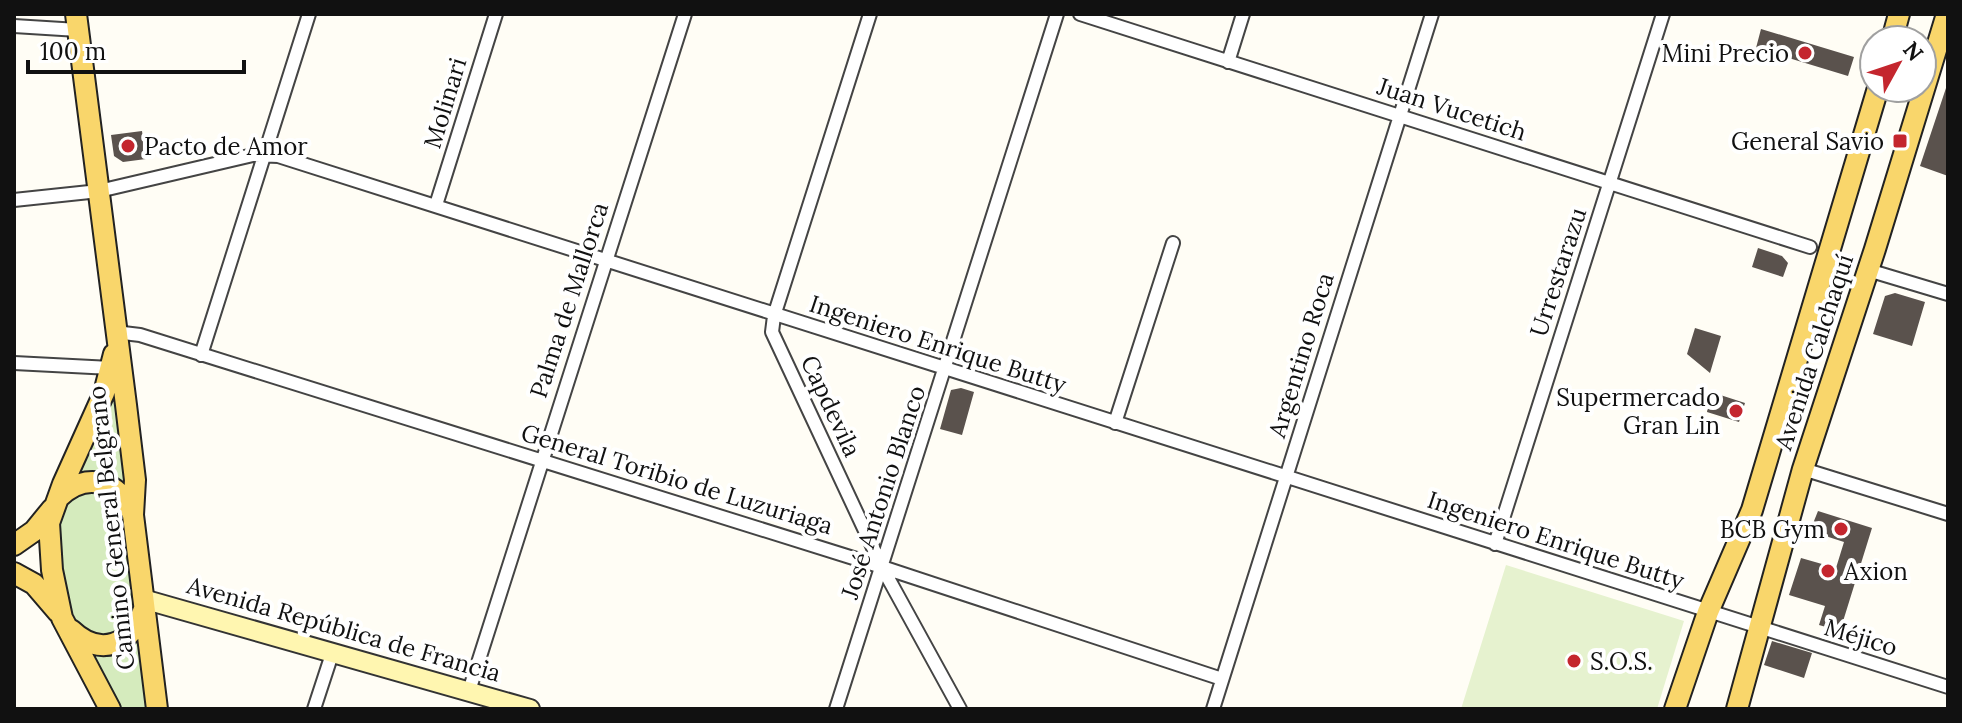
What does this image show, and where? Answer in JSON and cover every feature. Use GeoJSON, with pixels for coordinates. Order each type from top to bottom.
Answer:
{"type":"FeatureCollection","features":[{"type":"Feature","properties":{"kind":"main road","name":"Avenida Calchaquí"},"geometry":{"type":"LineString","coordinates":[[1737,709],[1803,469],[1947,14]]}},
{"type":"Feature","properties":{"kind":"main road","name":"Camino General Belgrano"},"geometry":{"type":"LineString","coordinates":[[77,22],[135,480],[133,515],[157,709]]}},
{"type":"Feature","properties":{"kind":"main road","name":"Avenida Calchaquí"},"geometry":{"type":"LineString","coordinates":[[1675,709],[1708,612],[1752,510],[1873,104]]}},
{"type":"Feature","properties":{"kind":"main road","name":"Camino General Belgrano"},"geometry":{"type":"LineString","coordinates":[[110,709],[65,622],[51,556],[49,523],[54,505],[104,393],[116,337]]}},
{"type":"Feature","properties":{"kind":"main road"},"geometry":{"type":"LineString","coordinates":[[14,545],[34,531],[54,505],[80,482],[98,482],[117,492],[126,500],[133,515]]}},
{"type":"Feature","properties":{"kind":"main road"},"geometry":{"type":"LineString","coordinates":[[14,573],[34,584],[65,622],[90,644],[111,644],[128,636],[136,628],[144,604]]}},
{"type":"Feature","properties":{"kind":"main road","name":"Avenida República de Francia"},"geometry":{"type":"LineString","coordinates":[[144,604],[530,709]]}},
{"type":"Feature","properties":{"kind":"street"},"geometry":{"type":"LineString","coordinates":[[201,355],[309,14]]}},
{"type":"Feature","properties":{"kind":"street","name":"Molinari"},"geometry":{"type":"LineString","coordinates":[[436,205],[496,14]]}},
{"type":"Feature","properties":{"kind":"street","name":"Palma de Mallorca"},"geometry":{"type":"LineString","coordinates":[[469,691],[685,14]]}},
{"type":"Feature","properties":{"kind":"street","name":"Capdevila"},"geometry":{"type":"LineString","coordinates":[[870,14],[774,316],[772,332],[882,567],[960,709]]}},
{"type":"Feature","properties":{"kind":"street","name":"José Antonio Blanco"},"geometry":{"type":"LineString","coordinates":[[836,709],[1057,14]]}},
{"type":"Feature","properties":{"kind":"street","name":"Juan Vucetich"},"geometry":{"type":"LineString","coordinates":[[1080,14],[1810,247]]}},
{"type":"Feature","properties":{"kind":"street"},"geometry":{"type":"LineString","coordinates":[[1228,62],[1243,14]]}},
{"type":"Feature","properties":{"kind":"street","name":"Argentino Roca"},"geometry":{"type":"LineString","coordinates":[[1213,709],[1432,14]]}},
{"type":"Feature","properties":{"kind":"street","name":"Urrestarazu"},"geometry":{"type":"LineString","coordinates":[[1495,544],[1663,14]]}},
{"type":"Feature","properties":{"kind":"street"},"geometry":{"type":"LineString","coordinates":[[14,26],[77,22]]}},
{"type":"Feature","properties":{"kind":"street","name":"Ingeniero Enrique Butty"},"geometry":{"type":"LineString","coordinates":[[14,200],[99,191],[266,154],[436,205],[774,316],[1761,628]]}},
{"type":"Feature","properties":{"kind":"street"},"geometry":{"type":"LineString","coordinates":[[1115,423],[1173,243]]}},
{"type":"Feature","properties":{"kind":"street"},"geometry":{"type":"LineString","coordinates":[[1868,270],[1948,294]]}},
{"type":"Feature","properties":{"kind":"street","name":"General Toribio de Luzuriaga"},"geometry":{"type":"LineString","coordinates":[[116,337],[140,335],[882,567],[1222,679]]}},
{"type":"Feature","properties":{"kind":"street"},"geometry":{"type":"LineString","coordinates":[[14,363],[111,368]]}},
{"type":"Feature","properties":{"kind":"street"},"geometry":{"type":"LineString","coordinates":[[1803,469],[1948,514]]}},
{"type":"Feature","properties":{"kind":"street","name":"Méjico"},"geometry":{"type":"LineString","coordinates":[[1761,628],[1948,687]]}},
{"type":"Feature","properties":{"kind":"street"},"geometry":{"type":"LineString","coordinates":[[314,709],[332,654]]}},
{"type":"Feature","properties":{"kind":"green space"},"geometry":{"type":"Polygon","coordinates":[[[116,399],[127,486],[77,480],[109,402],[116,399]]]}},
{"type":"Feature","properties":{"kind":"green space"},"geometry":{"type":"Polygon","coordinates":[[[84,489],[105,493],[121,509],[136,610],[127,628],[98,639],[77,629],[61,590],[58,516],[64,501],[84,489]]]}},
{"type":"Feature","properties":{"kind":"green space","name":"S.O.S."},"geometry":{"type":"Polygon","coordinates":[[[1506,565],[1684,621],[1657,709],[1461,709],[1506,565]]]}},
{"type":"Feature","properties":{"kind":"green space"},"geometry":{"type":"Polygon","coordinates":[[[139,636],[146,709],[117,709],[84,647],[139,636]]]}},
{"type":"Feature","properties":{"kind":"building","name":"Mini Precio"},"geometry":{"type":"Polygon","coordinates":[[[1761,29],[1854,57],[1848,76],[1756,48],[1761,29]]]}},
{"type":"Feature","properties":{"kind":"building"},"geometry":{"type":"Polygon","coordinates":[[[1948,89],[1948,176],[1920,166],[1948,89]]]}},
{"type":"Feature","properties":{"kind":"building","name":"Pacto de Amor"},"geometry":{"type":"Polygon","coordinates":[[[142,131],[146,159],[123,162],[114,156],[111,135],[142,131]]]}},
{"type":"Feature","properties":{"kind":"building"},"geometry":{"type":"Polygon","coordinates":[[[1758,248],[1782,256],[1788,263],[1783,277],[1752,267],[1758,248]]]}},
{"type":"Feature","properties":{"kind":"building"},"geometry":{"type":"Polygon","coordinates":[[[1895,293],[1925,302],[1912,346],[1873,334],[1885,296],[1895,293]]]}},
{"type":"Feature","properties":{"kind":"building"},"geometry":{"type":"Polygon","coordinates":[[[1695,328],[1721,336],[1710,373],[1687,354],[1695,328]]]}},
{"type":"Feature","properties":{"kind":"building"},"geometry":{"type":"Polygon","coordinates":[[[961,388],[974,392],[962,435],[940,429],[951,390],[961,388]]]}},
{"type":"Feature","properties":{"kind":"building"},"geometry":{"type":"Polygon","coordinates":[[[1708,391],[1745,403],[1739,422],[1707,412],[1708,406],[1704,405],[1708,391]]]}},
{"type":"Feature","properties":{"kind":"building"},"geometry":{"type":"Polygon","coordinates":[[[1818,511],[1872,528],[1840,631],[1819,625],[1825,606],[1789,595],[1801,558],[1836,568],[1844,542],[1810,531],[1818,511]]]}},
{"type":"Feature","properties":{"kind":"building"},"geometry":{"type":"Polygon","coordinates":[[[1772,641],[1812,653],[1804,678],[1764,665],[1772,641]]]}},
{"type":"Feature","properties":{"kind":"place","name":"Mini Precio"},"geometry":{"type":"Point","coordinates":[1805,53]}},
{"type":"Feature","properties":{"kind":"place","name":"General Savio"},"geometry":{"type":"Point","coordinates":[1900,141]}},
{"type":"Feature","properties":{"kind":"place","name":"Pacto de Amor"},"geometry":{"type":"Point","coordinates":[128,146]}},
{"type":"Feature","properties":{"kind":"place","name":"Supermercado Gran Lin"},"geometry":{"type":"Point","coordinates":[1736,411]}},
{"type":"Feature","properties":{"kind":"place","name":"BCB Gym"},"geometry":{"type":"Point","coordinates":[1841,529]}},
{"type":"Feature","properties":{"kind":"place","name":"Axion"},"geometry":{"type":"Point","coordinates":[1828,571]}},
{"type":"Feature","properties":{"kind":"place","name":"S.O.S."},"geometry":{"type":"Point","coordinates":[1574,661]}}]}
